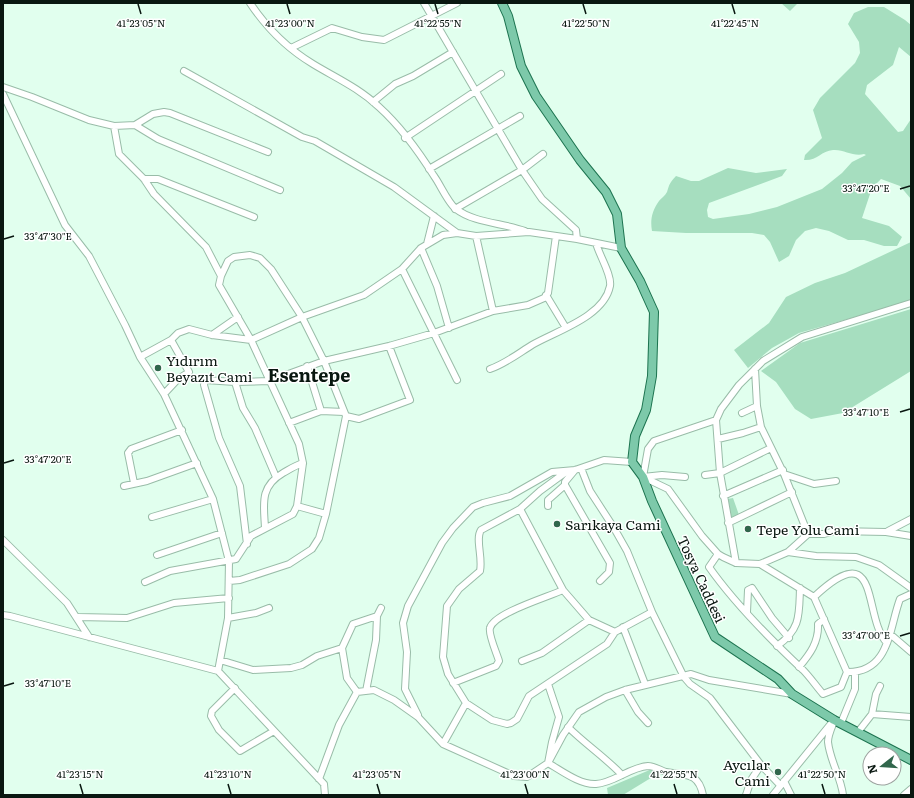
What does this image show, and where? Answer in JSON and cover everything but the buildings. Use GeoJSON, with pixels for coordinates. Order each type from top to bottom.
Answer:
{"type":"FeatureCollection","features":[{"type":"Feature","properties":{"kind":"main road"},"geometry":{"type":"LineString","coordinates":[[502,3],[508,16],[521,66],[536,96],[580,160],[606,192],[617,214],[621,248],[640,281],[654,312],[652,376],[646,410],[635,436],[632,462]]}},
{"type":"Feature","properties":{"kind":"main road","name":"Tosya Caddesi"},"geometry":{"type":"LineString","coordinates":[[632,462],[643,477],[652,501],[714,638],[778,679],[792,694],[893,752],[911,760]]}},
{"type":"Feature","properties":{"kind":"street"},"geometry":{"type":"LineString","coordinates":[[250,3],[257,14],[282,41],[313,64],[354,86],[373,102],[406,138],[429,169],[455,209],[475,218],[512,226],[529,232],[578,239],[621,248]]}},
{"type":"Feature","properties":{"kind":"street"},"geometry":{"type":"LineString","coordinates":[[424,3],[522,170],[542,199],[576,230],[578,239]]}},
{"type":"Feature","properties":{"kind":"street"},"geometry":{"type":"LineString","coordinates":[[291,48],[332,28],[362,37],[384,40],[457,3]]}},
{"type":"Feature","properties":{"kind":"street"},"geometry":{"type":"LineString","coordinates":[[373,102],[395,84],[413,76],[453,52]]}},
{"type":"Feature","properties":{"kind":"street"},"geometry":{"type":"LineString","coordinates":[[184,71],[302,137],[315,141],[394,187],[457,233]]}},
{"type":"Feature","properties":{"kind":"street"},"geometry":{"type":"LineString","coordinates":[[406,138],[501,74]]}},
{"type":"Feature","properties":{"kind":"street"},"geometry":{"type":"LineString","coordinates":[[3,87],[32,96],[89,120],[114,126],[135,125],[153,114],[164,112],[202,124],[268,152]]}},
{"type":"Feature","properties":{"kind":"street"},"geometry":{"type":"LineString","coordinates":[[3,94],[65,225],[89,256],[140,357],[164,394],[213,499],[229,561],[228,618],[218,670]]}},
{"type":"Feature","properties":{"kind":"street"},"geometry":{"type":"LineString","coordinates":[[429,169],[520,116]]}},
{"type":"Feature","properties":{"kind":"street"},"geometry":{"type":"LineString","coordinates":[[135,125],[158,139],[280,190]]}},
{"type":"Feature","properties":{"kind":"street"},"geometry":{"type":"LineString","coordinates":[[114,126],[120,154],[144,179],[154,194],[206,246],[221,276]]}},
{"type":"Feature","properties":{"kind":"street"},"geometry":{"type":"LineString","coordinates":[[455,209],[522,170],[543,154]]}},
{"type":"Feature","properties":{"kind":"street"},"geometry":{"type":"LineString","coordinates":[[144,179],[158,179],[254,217]]}},
{"type":"Feature","properties":{"kind":"street"},"geometry":{"type":"LineString","coordinates":[[427,244],[434,216]]}},
{"type":"Feature","properties":{"kind":"street"},"geometry":{"type":"LineString","coordinates":[[140,357],[171,340],[178,333],[189,330],[212,335],[251,340],[302,318],[364,295],[402,269],[421,248],[443,235],[457,233],[476,236],[529,232]]}},
{"type":"Feature","properties":{"kind":"street"},"geometry":{"type":"LineString","coordinates":[[476,236],[493,311]]}},
{"type":"Feature","properties":{"kind":"street"},"geometry":{"type":"LineString","coordinates":[[247,544],[240,486],[220,438],[204,386],[205,380],[235,382],[269,380],[324,360],[389,346],[434,333],[493,311],[528,305],[546,295],[550,285],[556,236]]}},
{"type":"Feature","properties":{"kind":"street"},"geometry":{"type":"LineString","coordinates":[[490,369],[566,328],[593,310],[606,296],[610,287],[608,274],[598,252],[596,243]]}},
{"type":"Feature","properties":{"kind":"street"},"geometry":{"type":"LineString","coordinates":[[421,248],[437,286],[449,328]]}},
{"type":"Feature","properties":{"kind":"street"},"geometry":{"type":"LineString","coordinates":[[145,582],[170,571],[236,559],[251,536],[293,514],[297,506],[303,463],[298,444],[251,340],[219,285],[221,276],[228,261],[234,257],[250,255],[260,258],[271,268],[302,318],[324,360],[345,414],[337,466],[326,514],[319,538],[312,549],[289,564],[240,580],[229,581]]}},
{"type":"Feature","properties":{"kind":"street"},"geometry":{"type":"LineString","coordinates":[[402,269],[457,380]]}},
{"type":"Feature","properties":{"kind":"street"},"geometry":{"type":"LineString","coordinates":[[546,295],[566,328]]}},
{"type":"Feature","properties":{"kind":"street"},"geometry":{"type":"LineString","coordinates":[[736,562],[720,473],[716,420],[721,409],[739,385],[755,369],[772,355],[802,337],[911,303]]}},
{"type":"Feature","properties":{"kind":"street"},"geometry":{"type":"LineString","coordinates":[[212,335],[238,317]]}},
{"type":"Feature","properties":{"kind":"street"},"geometry":{"type":"LineString","coordinates":[[164,394],[178,379],[189,372],[178,356],[171,340]]}},
{"type":"Feature","properties":{"kind":"street"},"geometry":{"type":"LineString","coordinates":[[289,423],[321,411],[345,414],[359,419],[410,400],[389,346]]}},
{"type":"Feature","properties":{"kind":"street"},"geometry":{"type":"LineString","coordinates":[[307,366],[321,411]]}},
{"type":"Feature","properties":{"kind":"street"},"geometry":{"type":"LineString","coordinates":[[755,369],[757,406],[761,427],[784,472],[808,534]]}},
{"type":"Feature","properties":{"kind":"street"},"geometry":{"type":"LineString","coordinates":[[235,382],[243,408],[255,428],[276,477]]}},
{"type":"Feature","properties":{"kind":"street"},"geometry":{"type":"LineString","coordinates":[[742,413],[757,406]]}},
{"type":"Feature","properties":{"kind":"street"},"geometry":{"type":"LineString","coordinates":[[643,477],[648,449],[654,441],[716,420]]}},
{"type":"Feature","properties":{"kind":"street"},"geometry":{"type":"LineString","coordinates":[[718,438],[743,433],[761,427]]}},
{"type":"Feature","properties":{"kind":"street"},"geometry":{"type":"LineString","coordinates":[[134,483],[128,453],[131,449],[182,430]]}},
{"type":"Feature","properties":{"kind":"street"},"geometry":{"type":"LineString","coordinates":[[704,475],[720,473],[771,448]]}},
{"type":"Feature","properties":{"kind":"street"},"geometry":{"type":"LineString","coordinates":[[418,717],[405,689],[407,652],[403,623],[408,606],[442,543],[453,528],[473,507],[510,496],[552,472],[567,472],[604,460],[632,462]]}},
{"type":"Feature","properties":{"kind":"street"},"geometry":{"type":"LineString","coordinates":[[124,486],[147,481],[197,463]]}},
{"type":"Feature","properties":{"kind":"street"},"geometry":{"type":"LineString","coordinates":[[265,528],[264,500],[267,487],[276,477],[303,463]]}},
{"type":"Feature","properties":{"kind":"street"},"geometry":{"type":"LineString","coordinates":[[548,506],[548,500],[552,495],[565,485],[565,482],[578,469]]}},
{"type":"Feature","properties":{"kind":"street"},"geometry":{"type":"LineString","coordinates":[[578,469],[627,551],[652,612],[684,677],[690,684],[710,698],[761,766],[782,783],[791,795]]}},
{"type":"Feature","properties":{"kind":"street"},"geometry":{"type":"LineString","coordinates":[[567,472],[540,491],[520,509],[481,530],[478,539],[482,557],[480,571],[459,589],[447,606],[443,657],[445,666],[453,683],[466,703],[492,720],[507,724],[511,723],[517,719],[529,696],[607,644],[615,632],[652,612]]}},
{"type":"Feature","properties":{"kind":"street"},"geometry":{"type":"LineString","coordinates":[[723,496],[784,472],[814,484],[836,481]]}},
{"type":"Feature","properties":{"kind":"street"},"geometry":{"type":"LineString","coordinates":[[643,477],[662,475],[685,477]]}},
{"type":"Feature","properties":{"kind":"street"},"geometry":{"type":"LineString","coordinates":[[643,477],[668,489],[702,536],[718,554],[736,562],[760,564],[814,597],[847,672],[841,686],[823,694],[799,667],[777,646],[736,601],[709,567],[718,554]]}},
{"type":"Feature","properties":{"kind":"street"},"geometry":{"type":"LineString","coordinates":[[565,485],[610,563],[609,572],[600,581]]}},
{"type":"Feature","properties":{"kind":"street"},"geometry":{"type":"LineString","coordinates":[[728,523],[792,492]]}},
{"type":"Feature","properties":{"kind":"street"},"geometry":{"type":"LineString","coordinates":[[152,517],[213,499]]}},
{"type":"Feature","properties":{"kind":"street"},"geometry":{"type":"LineString","coordinates":[[297,506],[326,514]]}},
{"type":"Feature","properties":{"kind":"street"},"geometry":{"type":"LineString","coordinates":[[520,509],[563,590],[589,620],[615,632]]}},
{"type":"Feature","properties":{"kind":"street"},"geometry":{"type":"LineString","coordinates":[[886,532],[911,519]]}},
{"type":"Feature","properties":{"kind":"street"},"geometry":{"type":"LineString","coordinates":[[760,564],[788,552],[808,534],[824,534],[835,531],[886,532],[911,536]]}},
{"type":"Feature","properties":{"kind":"street"},"geometry":{"type":"LineString","coordinates":[[157,556],[222,533]]}},
{"type":"Feature","properties":{"kind":"street"},"geometry":{"type":"LineString","coordinates":[[3,540],[67,603],[78,617],[90,637]]}},
{"type":"Feature","properties":{"kind":"street"},"geometry":{"type":"LineString","coordinates":[[788,552],[816,556],[856,557],[879,565],[911,588]]}},
{"type":"Feature","properties":{"kind":"street"},"geometry":{"type":"LineString","coordinates":[[814,597],[835,580],[853,574],[859,576],[866,584],[880,635],[887,643]]}},
{"type":"Feature","properties":{"kind":"street"},"geometry":{"type":"LineString","coordinates":[[747,612],[746,593],[752,588],[772,618],[789,638]]}},
{"type":"Feature","properties":{"kind":"street"},"geometry":{"type":"LineString","coordinates":[[777,646],[789,638],[795,629],[798,618],[800,588]]}},
{"type":"Feature","properties":{"kind":"street"},"geometry":{"type":"LineString","coordinates":[[453,683],[496,666],[499,661],[489,630],[493,622],[509,612],[563,590]]}},
{"type":"Feature","properties":{"kind":"street"},"geometry":{"type":"LineString","coordinates":[[847,672],[855,672],[879,660],[887,643],[900,598],[911,594]]}},
{"type":"Feature","properties":{"kind":"street"},"geometry":{"type":"LineString","coordinates":[[78,617],[127,618],[174,602],[229,598]]}},
{"type":"Feature","properties":{"kind":"street"},"geometry":{"type":"LineString","coordinates":[[228,618],[256,613],[269,608]]}},
{"type":"Feature","properties":{"kind":"street"},"geometry":{"type":"LineString","coordinates":[[366,691],[376,640],[377,616],[382,608]]}},
{"type":"Feature","properties":{"kind":"street"},"geometry":{"type":"LineString","coordinates":[[3,615],[218,670],[324,784],[325,795]]}},
{"type":"Feature","properties":{"kind":"street"},"geometry":{"type":"LineString","coordinates":[[357,692],[347,678],[342,648],[353,624],[377,616]]}},
{"type":"Feature","properties":{"kind":"street"},"geometry":{"type":"LineString","coordinates":[[799,667],[812,651],[818,632],[818,624],[824,619]]}},
{"type":"Feature","properties":{"kind":"street"},"geometry":{"type":"LineString","coordinates":[[522,661],[542,653],[589,620]]}},
{"type":"Feature","properties":{"kind":"street"},"geometry":{"type":"LineString","coordinates":[[623,627],[645,684]]}},
{"type":"Feature","properties":{"kind":"street"},"geometry":{"type":"LineString","coordinates":[[890,634],[911,652]]}},
{"type":"Feature","properties":{"kind":"street"},"geometry":{"type":"LineString","coordinates":[[220,660],[253,670],[291,668],[302,665],[317,656],[342,648]]}},
{"type":"Feature","properties":{"kind":"street"},"geometry":{"type":"LineString","coordinates":[[843,795],[839,776],[832,760],[828,741],[855,689],[855,672]]}},
{"type":"Feature","properties":{"kind":"street"},"geometry":{"type":"LineString","coordinates":[[357,692],[374,690],[394,700],[418,717],[443,744],[514,776],[527,777],[548,763],[568,727],[579,712],[606,697],[625,690],[645,684],[684,677],[691,674],[709,680],[792,694]]}},
{"type":"Feature","properties":{"kind":"street"},"geometry":{"type":"LineString","coordinates":[[548,684],[559,717],[548,763]]}},
{"type":"Feature","properties":{"kind":"street"},"geometry":{"type":"LineString","coordinates":[[858,732],[872,714],[876,694],[880,686]]}},
{"type":"Feature","properties":{"kind":"street"},"geometry":{"type":"LineString","coordinates":[[235,688],[212,711],[211,716],[219,730],[240,751],[274,730]]}},
{"type":"Feature","properties":{"kind":"street"},"geometry":{"type":"LineString","coordinates":[[625,690],[638,712],[648,723]]}},
{"type":"Feature","properties":{"kind":"street"},"geometry":{"type":"LineString","coordinates":[[319,779],[339,725],[357,692]]}},
{"type":"Feature","properties":{"kind":"street"},"geometry":{"type":"LineString","coordinates":[[443,744],[466,703]]}},
{"type":"Feature","properties":{"kind":"street"},"geometry":{"type":"LineString","coordinates":[[872,714],[911,717]]}},
{"type":"Feature","properties":{"kind":"street"},"geometry":{"type":"LineString","coordinates":[[773,795],[838,721]]}},
{"type":"Feature","properties":{"kind":"street"},"geometry":{"type":"LineString","coordinates":[[568,727],[589,746],[602,755],[622,775]]}},
{"type":"Feature","properties":{"kind":"street"},"geometry":{"type":"LineString","coordinates":[[548,763],[588,783],[604,783],[649,766],[668,772],[684,774],[696,779],[703,795]]}},
{"type":"Feature","properties":{"kind":"street"},"geometry":{"type":"LineString","coordinates":[[746,795],[750,780],[761,766]]}},
{"type":"Feature","properties":{"kind":"street"},"geometry":{"type":"LineString","coordinates":[[904,795],[911,789]]}},
{"type":"Feature","properties":{"kind":"green space"},"geometry":{"type":"Polygon","coordinates":[[[781,3],[798,3],[790,11],[781,3]]]}},
{"type":"Feature","properties":{"kind":"green space"},"geometry":{"type":"Polygon","coordinates":[[[868,7],[884,7],[911,25],[911,57],[899,47],[893,65],[867,85],[865,94],[898,132],[903,131],[911,119],[911,199],[900,186],[881,179],[872,188],[862,218],[889,226],[902,237],[897,246],[884,246],[864,240],[848,240],[829,231],[816,228],[805,231],[796,240],[789,256],[779,262],[770,242],[764,235],[752,233],[686,233],[652,231],[651,219],[653,212],[676,176],[691,181],[699,181],[728,168],[756,173],[787,169],[782,176],[709,203],[707,210],[708,217],[713,219],[749,214],[777,207],[822,189],[842,173],[852,162],[866,155],[833,150],[825,152],[816,158],[804,160],[805,155],[822,138],[813,110],[820,98],[855,63],[860,53],[859,42],[848,24],[854,13],[868,7]]]}},
{"type":"Feature","properties":{"kind":"green space"},"geometry":{"type":"Polygon","coordinates":[[[911,242],[911,301],[799,333],[772,348],[748,368],[734,350],[769,323],[786,297],[815,283],[845,273],[911,242]]]}},
{"type":"Feature","properties":{"kind":"green space"},"geometry":{"type":"Polygon","coordinates":[[[911,309],[911,371],[843,413],[811,419],[795,409],[776,382],[761,371],[800,343],[911,309]]]}},
{"type":"Feature","properties":{"kind":"green space"},"geometry":{"type":"Polygon","coordinates":[[[733,498],[739,515],[731,519],[727,499],[733,498]]]}},
{"type":"Feature","properties":{"kind":"green space"},"geometry":{"type":"Polygon","coordinates":[[[652,769],[659,773],[623,795],[608,795],[607,788],[652,769]]]}},
{"type":"Feature","properties":{"kind":"place","name":"Yıdırım Beyazıt Cami"},"geometry":{"type":"Point","coordinates":[158,368]}},
{"type":"Feature","properties":{"kind":"place","name":"Sarıkaya Cami"},"geometry":{"type":"Point","coordinates":[557,524]}},
{"type":"Feature","properties":{"kind":"place","name":"Tepe Yolu Cami"},"geometry":{"type":"Point","coordinates":[748,529]}},
{"type":"Feature","properties":{"kind":"place","name":"Aycılar Cami"},"geometry":{"type":"Point","coordinates":[778,772]}},
{"type":"Feature","properties":{"kind":"district","name":"Esentepe"},"geometry":{"type":"Point","coordinates":[309,374]}}]}
